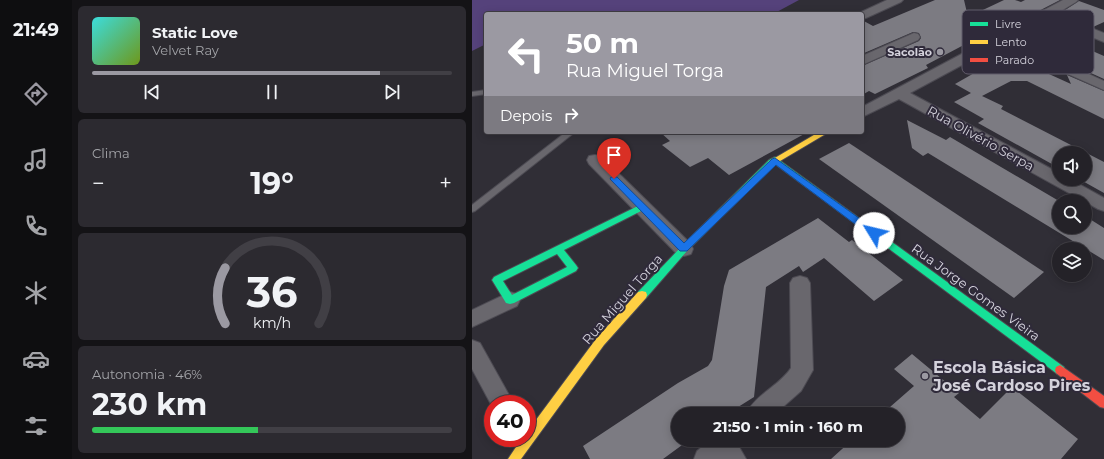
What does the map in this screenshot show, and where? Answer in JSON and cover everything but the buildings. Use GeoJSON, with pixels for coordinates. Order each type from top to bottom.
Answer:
{"type":"FeatureCollection","features":[{"type":"Feature","properties":{"kind":"street"},"geometry":{"type":"LineString","coordinates":[[864,14],[897,0]]}},
{"type":"Feature","properties":{"kind":"street"},"geometry":{"type":"LineString","coordinates":[[1053,10],[1072,0]]}},
{"type":"Feature","properties":{"kind":"street"},"geometry":{"type":"LineString","coordinates":[[1094,34],[1104,38]]}},
{"type":"Feature","properties":{"kind":"street"},"geometry":{"type":"LineString","coordinates":[[864,60],[914,37]]}},
{"type":"Feature","properties":{"kind":"street"},"geometry":{"type":"LineString","coordinates":[[864,112],[962,60]]}},
{"type":"Feature","properties":{"kind":"street"},"geometry":{"type":"LineString","coordinates":[[1078,74],[1104,86]]}},
{"type":"Feature","properties":{"kind":"street","name":"Rua Olivério Serpa"},"geometry":{"type":"LineString","coordinates":[[899,93],[1104,206]]}},
{"type":"Feature","properties":{"kind":"street","name":"Rua Miguel Torga"},"geometry":{"type":"LineString","coordinates":[[536,426],[600,342],[684,249],[775,160],[821,134]]}},
{"type":"Feature","properties":{"kind":"street"},"geometry":{"type":"LineString","coordinates":[[595,160],[684,249]]}},
{"type":"Feature","properties":{"kind":"street","name":"Rua Jorge Gomes Vieira"},"geometry":{"type":"LineString","coordinates":[[775,160],[1101,395]]}},
{"type":"Feature","properties":{"kind":"street"},"geometry":{"type":"LineString","coordinates":[[510,300],[497,280],[642,207]]}},
{"type":"Feature","properties":{"kind":"street"},"geometry":{"type":"LineString","coordinates":[[472,320],[573,268],[559,250]]}},
{"type":"Feature","properties":{"kind":"street"},"geometry":{"type":"LineString","coordinates":[[766,407],[793,384],[802,370],[800,283]]}},
{"type":"Feature","properties":{"kind":"street"},"geometry":{"type":"LineString","coordinates":[[472,349],[498,395]]}},
{"type":"Feature","properties":{"kind":"lane"},"geometry":{"type":"LineString","coordinates":[[472,94],[484,92]]}},
{"type":"Feature","properties":{"kind":"lane"},"geometry":{"type":"LineString","coordinates":[[472,209],[568,134]]}},
{"type":"Feature","properties":{"kind":"shaded area"},"geometry":{"type":"Polygon","coordinates":[[[472,0],[799,0],[777,12],[484,12],[484,45],[472,51],[472,0]]]}},
{"type":"Feature","properties":{"kind":"traffic: fast"},"geometry":{"type":"LineString","coordinates":[[775,160],[1060,370]]}},
{"type":"Feature","properties":{"kind":"traffic: fast"},"geometry":{"type":"LineString","coordinates":[[642,295],[684,249],[772,162]]}},
{"type":"Feature","properties":{"kind":"traffic: fast"},"geometry":{"type":"LineString","coordinates":[[559,250],[573,268],[510,300],[497,280],[642,207]]}},
{"type":"Feature","properties":{"kind":"traffic: slow"},"geometry":{"type":"LineString","coordinates":[[772,162],[821,134]]}},
{"type":"Feature","properties":{"kind":"traffic: slow"},"geometry":{"type":"LineString","coordinates":[[514,459],[600,342],[642,295]]}},
{"type":"Feature","properties":{"kind":"traffic: jam"},"geometry":{"type":"LineString","coordinates":[[1060,370],[1104,403]]}},
{"type":"Feature","properties":{"kind":"place","name":"Sacolão"},"geometry":{"type":"Point","coordinates":[940,52]}},
{"type":"Feature","properties":{"kind":"place","name":"Escola Básica José Cardoso Pires"},"geometry":{"type":"Point","coordinates":[925,376]}},
{"type":"Feature","properties":{"kind":"route"},"geometry":{"type":"LineString","coordinates":[[614,179],[684,249],[775,160],[874,233]]}}]}
